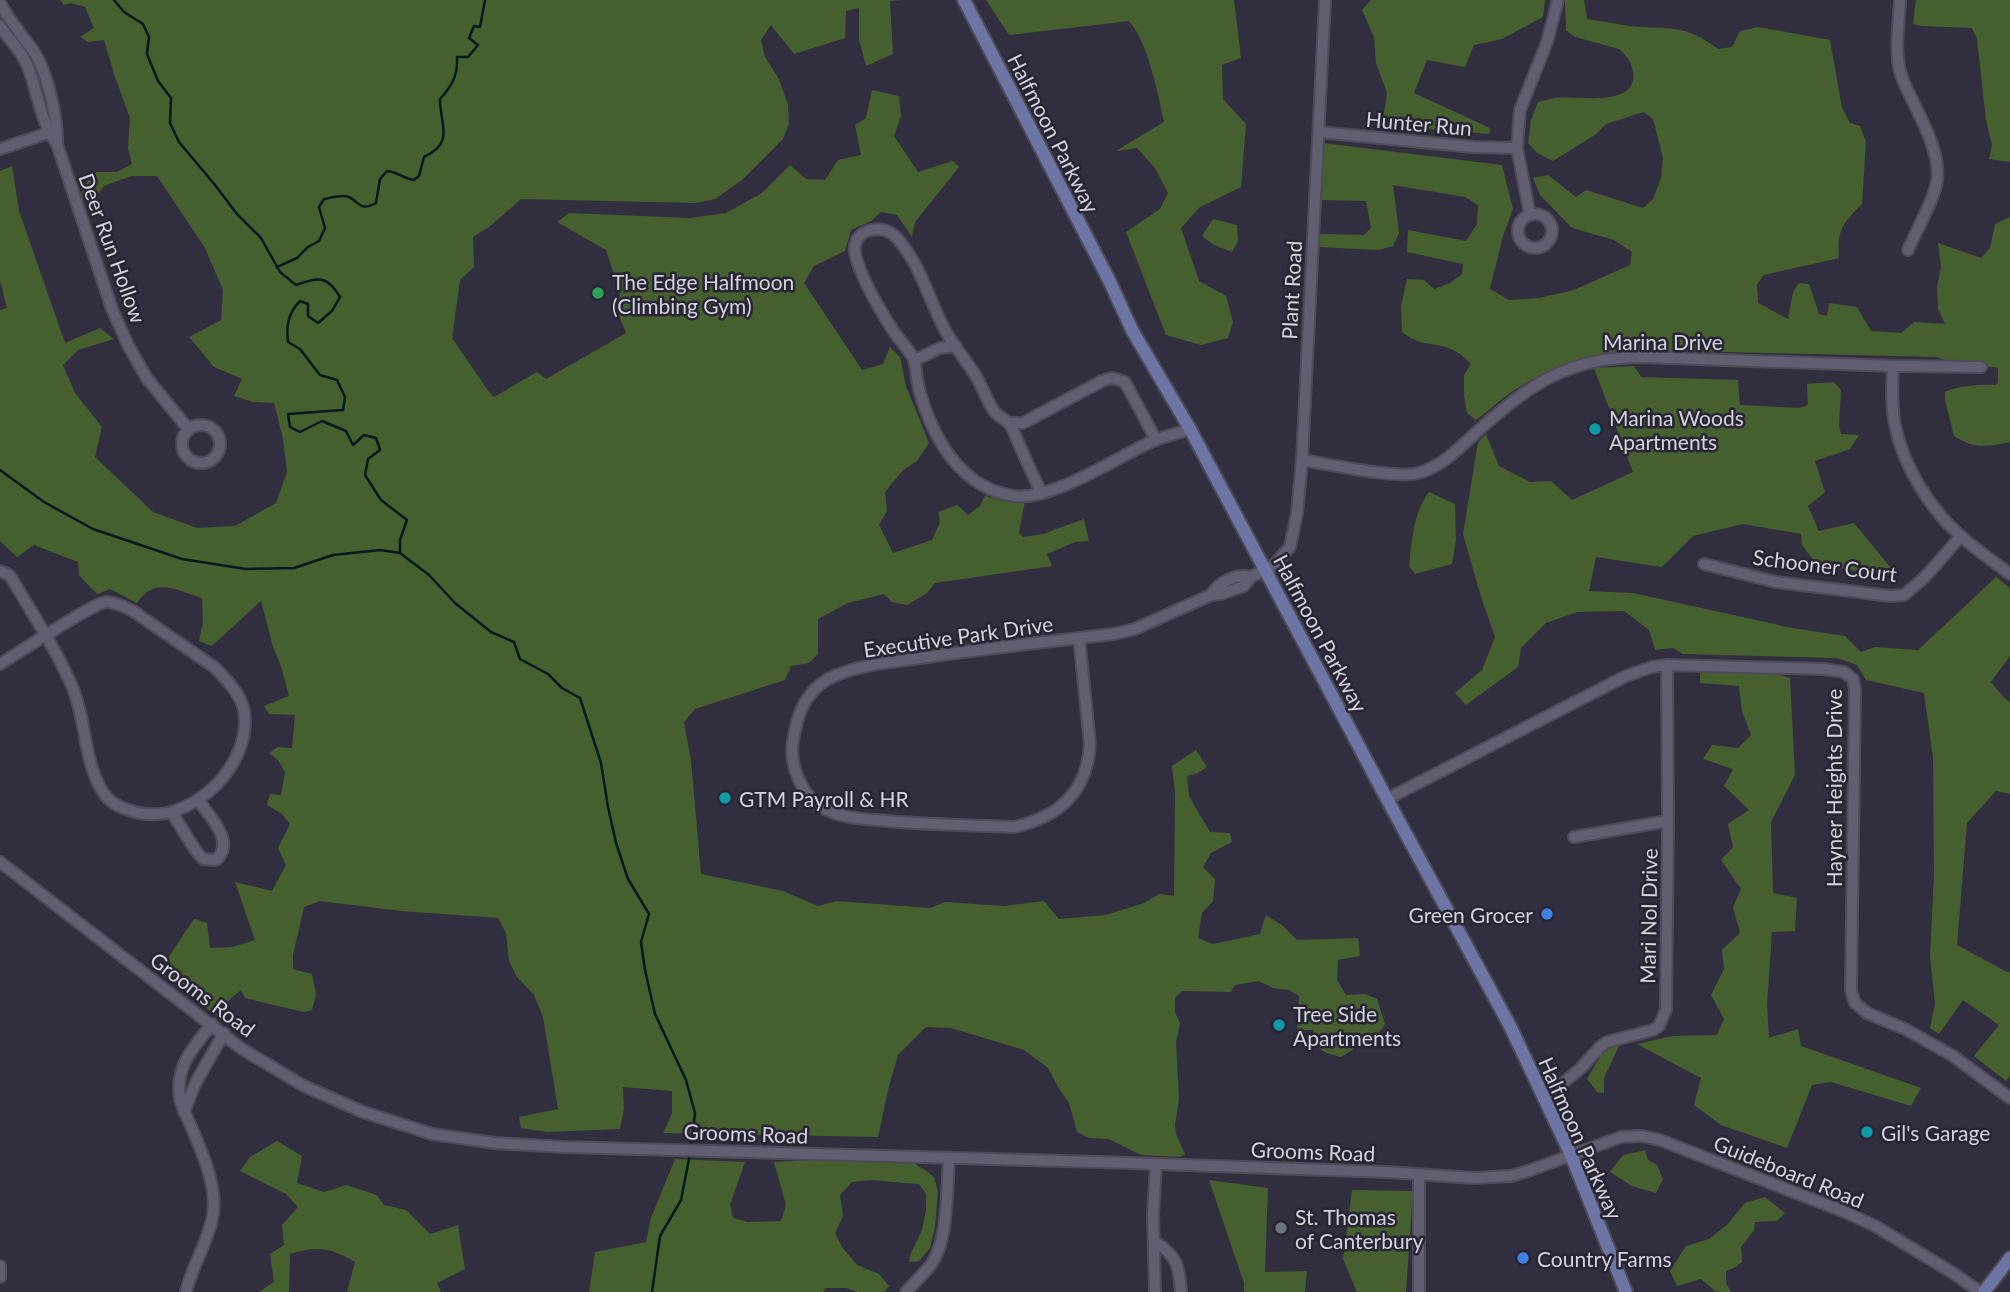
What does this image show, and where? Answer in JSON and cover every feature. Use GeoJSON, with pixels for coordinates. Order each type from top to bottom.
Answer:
{"type":"FeatureCollection","features":[{"type":"Feature","properties":{"kind":"main road","name":"Halfmoon Parkway"},"geometry":{"type":"LineString","coordinates":[[964,0],[1132,330],[1190,429],[1510,1026],[1571,1155],[1626,1292]]}},
{"type":"Feature","properties":{"kind":"main road"},"geometry":{"type":"LineString","coordinates":[[1982,1292],[2010,1258]]}},
{"type":"Feature","properties":{"kind":"street","name":"Plant Road"},"geometry":{"type":"LineString","coordinates":[[1265,571],[1285,554],[1293,537],[1302,460],[1325,0]]}},
{"type":"Feature","properties":{"kind":"street"},"geometry":{"type":"LineString","coordinates":[[1530,215],[1517,148],[1520,110],[1547,42],[1558,0]]}},
{"type":"Feature","properties":{"kind":"street"},"geometry":{"type":"LineString","coordinates":[[1900,0],[1898,45],[1901,73],[1921,118],[1936,159],[1937,170],[1934,191],[1908,250]]}},
{"type":"Feature","properties":{"kind":"street","name":"Deer Run Hollow"},"geometry":{"type":"LineString","coordinates":[[0,3],[19,42],[53,131],[112,309],[146,377],[189,430]]}},
{"type":"Feature","properties":{"kind":"street","name":"Deer Run Hollow"},"geometry":{"type":"LineString","coordinates":[[0,26],[19,42]]}},
{"type":"Feature","properties":{"kind":"street"},"geometry":{"type":"LineString","coordinates":[[0,149],[53,131]]}},
{"type":"Feature","properties":{"kind":"street","name":"Hunter Run"},"geometry":{"type":"LineString","coordinates":[[1318,132],[1461,146],[1517,148]]}},
{"type":"Feature","properties":{"kind":"street"},"geometry":{"type":"LineString","coordinates":[[1041,492],[1009,423],[993,410],[979,381],[946,331],[916,267],[897,237],[884,229],[875,229],[860,235],[854,249],[857,263],[894,331],[915,360],[919,392],[940,443],[957,466],[972,480],[996,491],[1021,496],[1041,492],[1069,483],[1156,440],[1190,429]]}},
{"type":"Feature","properties":{"kind":"street"},"geometry":{"type":"LineString","coordinates":[[915,360],[940,348],[956,346]]}},
{"type":"Feature","properties":{"kind":"street","name":"Marina Drive"},"geometry":{"type":"LineString","coordinates":[[1302,460],[1384,473],[1416,474],[1451,456],[1527,389],[1556,373],[1593,361],[1633,357],[1981,367]]}},
{"type":"Feature","properties":{"kind":"street"},"geometry":{"type":"LineString","coordinates":[[1893,366],[1895,425],[1907,464],[1925,495],[1961,536],[2010,574]]}},
{"type":"Feature","properties":{"kind":"street"},"geometry":{"type":"LineString","coordinates":[[1009,423],[1023,423],[1102,381],[1112,379],[1125,383],[1156,440]]}},
{"type":"Feature","properties":{"kind":"street","name":"Schooner Court"},"geometry":{"type":"LineString","coordinates":[[1704,564],[1776,582],[1890,596],[1904,595],[1925,577],[1961,536]]}},
{"type":"Feature","properties":{"kind":"street"},"geometry":{"type":"LineString","coordinates":[[0,571],[12,579],[45,637],[74,693],[90,761],[109,801],[136,813],[172,813],[198,800],[222,778],[231,765],[243,735],[242,703],[214,667],[133,611],[118,604],[104,602],[94,606],[45,637],[0,664]]}},
{"type":"Feature","properties":{"kind":"street","name":"Executive Park Drive"},"geometry":{"type":"LineString","coordinates":[[1079,638],[1090,744],[1089,758],[1082,781],[1065,803],[1052,812],[1015,827],[907,823],[858,818],[824,808],[812,799],[800,782],[792,757],[796,720],[808,698],[828,680],[885,663],[1135,629],[1211,595],[1244,586],[1251,577],[1265,571]]}},
{"type":"Feature","properties":{"kind":"street","name":"Hayner Heights Drive"},"geometry":{"type":"LineString","coordinates":[[1387,799],[1626,676],[1652,667],[1667,665],[1824,669],[1844,672],[1853,679],[1855,689],[1851,991],[1855,1003],[1867,1013],[1905,1029],[1953,1056],[2010,1098]]}},
{"type":"Feature","properties":{"kind":"street","name":"Mari Nol Drive"},"geometry":{"type":"LineString","coordinates":[[1544,1099],[1581,1068],[1600,1047],[1607,1042],[1653,1030],[1662,1021],[1666,1010],[1667,665]]}},
{"type":"Feature","properties":{"kind":"street"},"geometry":{"type":"LineString","coordinates":[[172,813],[203,859],[216,860],[223,853],[225,843],[198,800]]}},
{"type":"Feature","properties":{"kind":"street"},"geometry":{"type":"LineString","coordinates":[[1574,837],[1668,821]]}},
{"type":"Feature","properties":{"kind":"street","name":"Grooms Road"},"geometry":{"type":"LineString","coordinates":[[0,862],[242,1049],[304,1086],[363,1112],[432,1134],[486,1142],[563,1147],[1156,1165],[1473,1178],[1511,1176],[1571,1155]]}},
{"type":"Feature","properties":{"kind":"street"},"geometry":{"type":"LineString","coordinates":[[186,1292],[212,1221],[214,1207],[210,1178],[193,1129],[184,1112],[178,1088],[180,1071],[185,1060],[212,1024]]}},
{"type":"Feature","properties":{"kind":"street"},"geometry":{"type":"LineString","coordinates":[[184,1112],[196,1082],[224,1033]]}},
{"type":"Feature","properties":{"kind":"street","name":"Guideboard Road"},"geometry":{"type":"LineString","coordinates":[[1571,1155],[1620,1137],[1642,1136],[1660,1140],[1865,1221],[1982,1292]]}},
{"type":"Feature","properties":{"kind":"street"},"geometry":{"type":"LineString","coordinates":[[906,1292],[932,1263],[938,1251],[943,1228],[949,1158]]}},
{"type":"Feature","properties":{"kind":"street"},"geometry":{"type":"LineString","coordinates":[[1155,1292],[1156,1165]]}},
{"type":"Feature","properties":{"kind":"street"},"geometry":{"type":"LineString","coordinates":[[1419,1175],[1419,1292]]}},
{"type":"Feature","properties":{"kind":"street"},"geometry":{"type":"LineString","coordinates":[[1154,1241],[1172,1254],[1179,1270],[1181,1292]]}},
{"type":"Feature","properties":{"kind":"street"},"geometry":{"type":"LineString","coordinates":[[0,1266],[0,1276]]}},
{"type":"Feature","properties":{"kind":"green space"},"geometry":{"type":"Polygon","coordinates":[[[60,0],[903,0],[890,1],[893,54],[866,66],[859,40],[859,8],[846,11],[845,38],[794,54],[771,25],[761,40],[765,57],[779,79],[788,105],[789,123],[783,139],[742,180],[715,199],[696,203],[521,199],[473,237],[474,267],[460,280],[452,338],[494,397],[537,372],[546,379],[626,333],[618,313],[620,293],[606,250],[557,222],[569,213],[690,218],[726,213],[762,193],[790,165],[806,179],[825,180],[838,160],[861,155],[855,125],[866,118],[872,90],[899,96],[901,116],[894,136],[918,172],[953,161],[959,167],[915,222],[912,237],[897,215],[881,212],[871,221],[851,230],[845,251],[814,266],[804,283],[862,370],[883,364],[890,347],[900,357],[906,386],[929,443],[917,461],[902,471],[885,492],[887,511],[879,525],[893,553],[932,540],[940,522],[938,512],[957,505],[968,515],[980,506],[985,496],[1005,501],[1025,501],[1019,533],[1023,537],[1043,534],[1084,519],[1089,541],[1075,542],[1047,554],[1052,566],[935,583],[927,593],[907,605],[892,602],[884,594],[848,603],[818,619],[818,654],[809,663],[791,666],[785,680],[695,709],[684,722],[691,761],[701,874],[783,891],[818,906],[837,901],[930,908],[945,902],[1004,906],[1044,901],[1059,919],[1106,915],[1144,903],[1159,894],[1174,896],[1175,793],[1172,766],[1196,750],[1207,767],[1187,776],[1189,796],[1210,832],[1230,833],[1232,842],[1211,853],[1203,867],[1215,879],[1213,901],[1202,913],[1198,938],[1213,944],[1260,934],[1266,915],[1283,926],[1297,940],[1358,938],[1360,956],[1338,960],[1337,980],[1346,995],[1365,994],[1377,999],[1385,1024],[1379,1033],[1341,1057],[1321,1050],[1313,1030],[1297,1030],[1299,996],[1289,990],[1273,988],[1259,981],[1235,985],[1231,992],[1182,991],[1175,998],[1175,1012],[1180,1023],[1176,1042],[1179,1099],[1175,1125],[1185,1154],[1180,1157],[1141,1155],[1109,1139],[1089,1138],[1077,1132],[1069,1103],[1048,1068],[1024,1050],[951,1028],[926,1027],[898,1055],[878,1137],[663,1133],[672,1114],[672,1091],[623,1087],[624,1109],[620,1129],[547,1132],[521,1128],[519,1117],[558,1109],[543,1017],[534,995],[517,977],[509,961],[506,933],[498,918],[401,911],[320,901],[304,907],[293,955],[293,969],[312,974],[316,994],[312,1010],[304,1012],[245,998],[241,990],[231,998],[218,1017],[159,971],[194,919],[207,923],[210,948],[233,947],[255,940],[235,882],[272,891],[286,865],[278,848],[290,824],[282,814],[267,805],[270,794],[281,795],[285,772],[278,760],[269,753],[278,747],[292,748],[295,715],[269,714],[264,706],[289,696],[261,601],[212,646],[199,641],[203,622],[202,598],[167,587],[151,590],[137,603],[110,589],[97,594],[79,575],[78,562],[34,545],[17,557],[0,541],[0,310],[7,308],[0,281],[0,171],[12,166],[19,211],[65,343],[100,328],[114,339],[78,350],[63,365],[75,393],[102,427],[95,457],[153,512],[197,528],[235,526],[276,503],[287,472],[283,439],[274,403],[253,402],[234,396],[242,379],[214,367],[189,337],[221,320],[223,290],[205,248],[157,176],[131,176],[104,186],[91,204],[79,198],[96,172],[117,172],[132,164],[128,148],[130,118],[104,40],[88,42],[80,37],[94,28],[85,7],[71,3],[64,5],[60,0]]]}},
{"type":"Feature","properties":{"kind":"green space"},"geometry":{"type":"Polygon","coordinates":[[[986,0],[1234,0],[1241,58],[1222,65],[1223,99],[1246,124],[1241,187],[1200,207],[1181,228],[1199,281],[1226,296],[1233,322],[1228,338],[1201,345],[1166,335],[1126,232],[1160,209],[1168,193],[1155,168],[1137,148],[1116,151],[1164,122],[1151,69],[1136,30],[1129,21],[1009,35],[986,0]]]}},
{"type":"Feature","properties":{"kind":"green space"},"geometry":{"type":"Polygon","coordinates":[[[1371,0],[1545,0],[1543,17],[1502,39],[1474,45],[1465,67],[1427,60],[1414,93],[1490,128],[1489,134],[1382,125],[1387,93],[1376,63],[1374,37],[1362,10],[1371,0]]]}},
{"type":"Feature","properties":{"kind":"green space"},"geometry":{"type":"Polygon","coordinates":[[[1565,0],[1584,0],[1587,19],[1686,31],[1718,49],[1732,47],[1740,31],[1758,27],[1830,40],[1842,108],[1850,123],[1860,126],[1866,142],[1862,204],[1842,228],[1839,258],[1764,275],[1757,284],[1758,303],[1788,319],[1793,292],[1799,283],[1809,284],[1819,314],[1827,316],[1829,303],[1857,307],[1871,331],[1901,333],[1914,322],[1945,324],[1938,309],[1937,287],[1941,267],[1938,243],[1981,258],[1990,248],[1995,224],[2010,217],[2010,442],[1981,446],[1954,436],[1945,400],[1945,392],[1950,390],[1995,385],[1998,383],[1998,368],[1986,366],[1981,361],[1947,361],[1936,357],[1620,351],[1587,357],[1541,375],[1510,393],[1476,420],[1467,413],[1464,375],[1471,364],[1453,350],[1419,342],[1402,332],[1401,306],[1407,279],[1424,280],[1434,289],[1450,283],[1462,274],[1463,264],[1407,252],[1408,230],[1466,241],[1477,224],[1478,205],[1465,197],[1393,185],[1399,233],[1393,246],[1378,250],[1319,247],[1320,234],[1364,235],[1371,228],[1366,201],[1320,200],[1323,143],[1502,165],[1513,209],[1503,236],[1490,289],[1509,300],[1539,298],[1574,290],[1630,265],[1632,252],[1614,240],[1572,228],[1540,195],[1533,178],[1548,175],[1576,197],[1586,190],[1643,208],[1653,199],[1661,178],[1663,158],[1653,119],[1644,112],[1606,124],[1595,135],[1553,161],[1537,153],[1528,143],[1531,120],[1538,102],[1554,98],[1616,96],[1632,84],[1631,65],[1619,49],[1575,37],[1566,30],[1565,0]]]}},
{"type":"Feature","properties":{"kind":"green space"},"geometry":{"type":"Polygon","coordinates":[[[1916,0],[2010,0],[2010,162],[1989,159],[1992,145],[1986,120],[1977,39],[1972,28],[1913,24],[1916,0]]]}},
{"type":"Feature","properties":{"kind":"green space"},"geometry":{"type":"Polygon","coordinates":[[[1213,219],[1237,225],[1238,241],[1232,252],[1214,245],[1202,236],[1213,219]]]}},
{"type":"Feature","properties":{"kind":"green space"},"geometry":{"type":"Polygon","coordinates":[[[1634,366],[1641,377],[1738,380],[1740,405],[1799,408],[1808,405],[1807,384],[1834,382],[1841,390],[1841,434],[1859,435],[1850,449],[1815,461],[1825,492],[1808,506],[1819,531],[1854,523],[1891,568],[1891,576],[1817,565],[1802,545],[1801,534],[1743,524],[1693,536],[1662,567],[1596,557],[1589,591],[1633,593],[1792,628],[1845,636],[1861,652],[1875,647],[1918,650],[1996,577],[2010,588],[2010,656],[1991,682],[2010,702],[2010,794],[1996,791],[1967,823],[1957,945],[2010,972],[2010,1076],[2006,1081],[1974,1056],[1999,1025],[1963,1000],[1939,1034],[1930,1028],[1935,1004],[1930,956],[1934,875],[1933,757],[1924,693],[1866,680],[1857,665],[1837,658],[1683,654],[1673,648],[1655,650],[1649,630],[1624,611],[1577,612],[1546,623],[1521,648],[1518,667],[1466,705],[1455,693],[1482,670],[1495,637],[1463,534],[1478,442],[1486,434],[1499,466],[1530,482],[1551,481],[1572,500],[1633,472],[1594,368],[1634,366]]]}},
{"type":"Feature","properties":{"kind":"green space"},"geometry":{"type":"Polygon","coordinates":[[[1429,492],[1455,504],[1456,540],[1452,564],[1415,574],[1409,566],[1412,537],[1416,518],[1429,492]]]}},
{"type":"Feature","properties":{"kind":"green space"},"geometry":{"type":"Polygon","coordinates":[[[1700,673],[1775,674],[1790,678],[1795,775],[1771,822],[1773,893],[1797,898],[1795,931],[1772,932],[1767,1005],[1769,1038],[1798,1029],[1801,1046],[1921,1088],[1911,1106],[1831,1082],[1812,1085],[1787,1148],[1721,1125],[1694,1105],[1701,1078],[1637,1044],[1673,1036],[1717,1035],[1724,1019],[1711,995],[1724,969],[1722,950],[1740,933],[1733,907],[1741,889],[1721,860],[1733,847],[1728,824],[1749,810],[1724,786],[1733,769],[1703,759],[1712,745],[1738,748],[1751,735],[1742,711],[1739,686],[1700,683],[1700,673]]]}},
{"type":"Feature","properties":{"kind":"green space"},"geometry":{"type":"Polygon","coordinates":[[[1619,1046],[1604,1078],[1604,1093],[1598,1093],[1587,1079],[1605,1049],[1619,1046]]]}},
{"type":"Feature","properties":{"kind":"green space"},"geometry":{"type":"Polygon","coordinates":[[[277,1141],[302,1156],[297,1183],[324,1192],[346,1185],[377,1195],[384,1205],[406,1210],[430,1234],[458,1225],[465,1269],[437,1283],[441,1292],[347,1292],[355,1262],[324,1249],[308,1249],[290,1254],[289,1292],[259,1292],[274,1282],[270,1254],[284,1245],[282,1225],[298,1207],[286,1194],[240,1171],[250,1157],[277,1141]]]}},
{"type":"Feature","properties":{"kind":"green space"},"geometry":{"type":"Polygon","coordinates":[[[1645,1150],[1648,1160],[1657,1165],[1663,1179],[1656,1193],[1632,1186],[1610,1172],[1623,1155],[1645,1150]]]}},
{"type":"Feature","properties":{"kind":"green space"},"geometry":{"type":"Polygon","coordinates":[[[675,1159],[745,1162],[730,1205],[733,1218],[748,1222],[781,1221],[786,1205],[774,1162],[810,1160],[915,1164],[934,1177],[938,1192],[930,1248],[919,1261],[909,1262],[922,1230],[926,1210],[926,1194],[919,1184],[870,1180],[852,1182],[840,1195],[843,1216],[835,1233],[842,1247],[857,1265],[879,1274],[889,1286],[884,1292],[826,1288],[823,1292],[589,1292],[595,1252],[646,1242],[651,1218],[675,1159]]]}},
{"type":"Feature","properties":{"kind":"green space"},"geometry":{"type":"Polygon","coordinates":[[[1209,1180],[1268,1188],[1265,1272],[1307,1271],[1305,1292],[1244,1292],[1244,1283],[1209,1180]]]}},
{"type":"Feature","properties":{"kind":"green space"},"geometry":{"type":"Polygon","coordinates":[[[1352,1190],[1413,1191],[1406,1292],[1357,1292],[1343,1259],[1352,1190]]]}},
{"type":"Feature","properties":{"kind":"green space"},"geometry":{"type":"Polygon","coordinates":[[[1765,1197],[1785,1213],[1777,1221],[1755,1222],[1754,1230],[1741,1247],[1742,1262],[1726,1271],[1726,1283],[1731,1292],[1716,1292],[1701,1279],[1677,1286],[1670,1271],[1686,1246],[1709,1239],[1727,1225],[1745,1203],[1765,1197]]]}},
{"type":"Feature","properties":{"kind":"waterway"},"geometry":{"type":"LineString","coordinates":[[114,0],[124,12],[143,24],[149,37],[147,54],[158,81],[171,98],[170,123],[179,142],[237,214],[261,238],[280,272],[296,285],[317,279],[326,281],[340,297],[332,311],[318,323],[308,316],[308,304],[300,301],[290,315],[287,336],[288,342],[300,349],[320,375],[337,380],[345,397],[343,410],[288,414],[290,427],[300,432],[322,421],[346,431],[353,445],[364,435],[376,438],[380,450],[368,459],[365,475],[381,500],[407,520],[400,540],[400,553],[429,575],[455,603],[491,632],[514,642],[520,659],[548,674],[562,688],[580,698],[601,763],[616,843],[628,879],[649,914],[641,942],[645,970],[655,1014],[686,1080],[695,1113],[691,1148]]}},
{"type":"Feature","properties":{"kind":"waterway"},"geometry":{"type":"LineString","coordinates":[[277,267],[297,258],[319,241],[325,228],[319,207],[324,199],[348,197],[365,207],[376,203],[380,179],[387,171],[414,180],[419,176],[424,157],[434,152],[443,139],[440,99],[453,80],[457,57],[468,57],[478,45],[469,38],[474,26],[480,27],[485,0]]}},
{"type":"Feature","properties":{"kind":"waterway"},"geometry":{"type":"LineString","coordinates":[[0,470],[44,502],[93,529],[182,559],[246,569],[294,568],[333,555],[380,550],[400,553]]}},
{"type":"Feature","properties":{"kind":"waterway"},"geometry":{"type":"LineString","coordinates":[[652,1292],[660,1236],[681,1200],[690,1154]]}},
{"type":"Feature","properties":{"kind":"place","name":"The Edge Halfmoon (Climbing Gym)"},"geometry":{"type":"Point","coordinates":[598,293]}},
{"type":"Feature","properties":{"kind":"place","name":"Marina Woods Apartments"},"geometry":{"type":"Point","coordinates":[1595,429]}},
{"type":"Feature","properties":{"kind":"place","name":"GTM Payroll & HR"},"geometry":{"type":"Point","coordinates":[725,798]}},
{"type":"Feature","properties":{"kind":"place","name":"Green Grocer"},"geometry":{"type":"Point","coordinates":[1547,914]}},
{"type":"Feature","properties":{"kind":"place","name":"Tree Side Apartments"},"geometry":{"type":"Point","coordinates":[1279,1025]}},
{"type":"Feature","properties":{"kind":"place","name":"Gil's Garage"},"geometry":{"type":"Point","coordinates":[1867,1132]}},
{"type":"Feature","properties":{"kind":"place","name":"St. Thomas of Canterbury"},"geometry":{"type":"Point","coordinates":[1281,1228]}},
{"type":"Feature","properties":{"kind":"place","name":"Country Farms"},"geometry":{"type":"Point","coordinates":[1523,1258]}}]}
